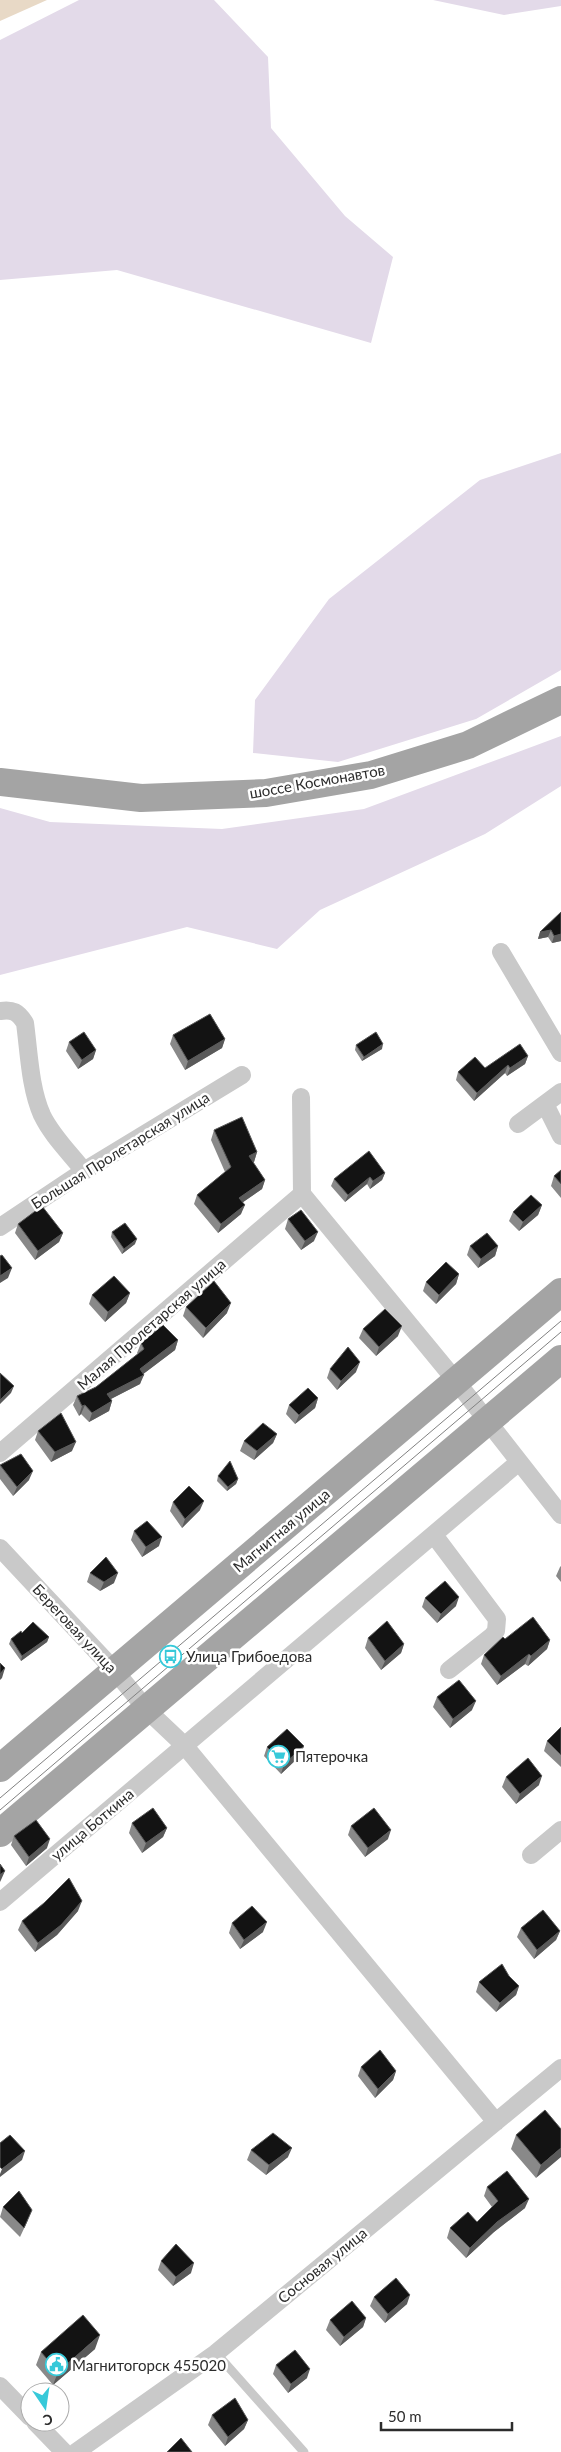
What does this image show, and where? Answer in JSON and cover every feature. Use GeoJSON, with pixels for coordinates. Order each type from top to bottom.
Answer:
{"type":"FeatureCollection","features":[{"type":"Feature","properties":{"kind":"main road","name":"шоссе Космонавтов"},"geometry":{"type":"LineString","coordinates":[[0,782],[141,798],[266,793],[371,775],[468,745],[561,700]]}},
{"type":"Feature","properties":{"kind":"main road","name":"Магнитная улица"},"geometry":{"type":"LineString","coordinates":[[0,1768],[561,1292]]}},
{"type":"Feature","properties":{"kind":"main road"},"geometry":{"type":"LineString","coordinates":[[0,1833],[561,1359]]}},
{"type":"Feature","properties":{"kind":"street"},"geometry":{"type":"LineString","coordinates":[[501,952],[561,1053]]}},
{"type":"Feature","properties":{"kind":"street"},"geometry":{"type":"LineString","coordinates":[[0,1011],[13,1011],[20,1014],[25,1023],[36,1099],[42,1115],[51,1131],[84,1171]]}},
{"type":"Feature","properties":{"kind":"street","name":"Большая Пролетарская улица"},"geometry":{"type":"LineString","coordinates":[[0,1227],[84,1171],[242,1075]]}},
{"type":"Feature","properties":{"kind":"street"},"geometry":{"type":"LineString","coordinates":[[518,1124],[561,1092]]}},
{"type":"Feature","properties":{"kind":"street"},"geometry":{"type":"LineString","coordinates":[[301,1097],[302,1194],[456,1381],[561,1515]]}},
{"type":"Feature","properties":{"kind":"street"},"geometry":{"type":"LineString","coordinates":[[545,1104],[561,1136]]}},
{"type":"Feature","properties":{"kind":"street","name":"Малая Пролетарская улица"},"geometry":{"type":"LineString","coordinates":[[0,1453],[302,1194]]}},
{"type":"Feature","properties":{"kind":"street","name":"улица Боткина"},"geometry":{"type":"LineString","coordinates":[[0,1902],[520,1462]]}},
{"type":"Feature","properties":{"kind":"street"},"geometry":{"type":"LineString","coordinates":[[434,1535],[497,1619],[496,1631],[492,1636],[450,1670]]}},
{"type":"Feature","properties":{"kind":"street","name":"Береговая улица"},"geometry":{"type":"LineString","coordinates":[[0,1548],[115,1671],[147,1710],[184,1746],[496,2122]]}},
{"type":"Feature","properties":{"kind":"street"},"geometry":{"type":"LineString","coordinates":[[531,1855],[561,1830]]}},
{"type":"Feature","properties":{"kind":"street","name":"Сосновая улица"},"geometry":{"type":"LineString","coordinates":[[76,2452],[216,2353],[561,2068]]}},
{"type":"Feature","properties":{"kind":"street"},"geometry":{"type":"LineString","coordinates":[[0,2386],[20,2407]]}},
{"type":"Feature","properties":{"kind":"street"},"geometry":{"type":"LineString","coordinates":[[45,2432],[64,2452]]}},
{"type":"Feature","properties":{"kind":"lane"},"geometry":{"type":"LineString","coordinates":[[216,2353],[304,2452]]}},
{"type":"Feature","properties":{"kind":"shaded area"},"geometry":{"type":"Polygon","coordinates":[[[0,0],[47,0],[0,21],[0,0]]]}},
{"type":"Feature","properties":{"kind":"shaded area"},"geometry":{"type":"Polygon","coordinates":[[[79,0],[214,0],[268,57],[271,128],[345,216],[393,257],[371,343],[117,270],[0,280],[0,40],[79,0]]]}},
{"type":"Feature","properties":{"kind":"shaded area"},"geometry":{"type":"Polygon","coordinates":[[[433,0],[561,0],[561,6],[504,15],[433,0]]]}},
{"type":"Feature","properties":{"kind":"shaded area"},"geometry":{"type":"Polygon","coordinates":[[[561,453],[561,670],[476,719],[338,762],[253,753],[255,700],[329,599],[480,480],[561,453]]]}},
{"type":"Feature","properties":{"kind":"shaded area"},"geometry":{"type":"Polygon","coordinates":[[[561,736],[561,786],[485,834],[320,910],[277,949],[187,927],[0,975],[0,808],[50,822],[222,829],[364,809],[561,736]]]}},
{"type":"Feature","properties":{"kind":"building"},"geometry":{"type":"Polygon","coordinates":[[[561,912],[561,934],[554,936],[551,930],[540,932],[561,912]]]}},
{"type":"Feature","properties":{"kind":"building"},"geometry":{"type":"Polygon","coordinates":[[[210,1014],[225,1039],[188,1061],[173,1035],[210,1014]]]}},
{"type":"Feature","properties":{"kind":"building"},"geometry":{"type":"Polygon","coordinates":[[[84,1032],[96,1050],[82,1060],[69,1042],[84,1032]]]}},
{"type":"Feature","properties":{"kind":"building"},"geometry":{"type":"Polygon","coordinates":[[[376,1032],[383,1044],[364,1057],[356,1045],[376,1032]]]}},
{"type":"Feature","properties":{"kind":"building"},"geometry":{"type":"Polygon","coordinates":[[[520,1044],[528,1056],[510,1068],[508,1065],[477,1093],[458,1072],[475,1057],[485,1068],[520,1044]]]}},
{"type":"Feature","properties":{"kind":"building"},"geometry":{"type":"Polygon","coordinates":[[[242,1117],[257,1152],[249,1156],[265,1180],[239,1198],[245,1205],[221,1224],[197,1195],[231,1167],[214,1130],[242,1117]]]}},
{"type":"Feature","properties":{"kind":"building"},"geometry":{"type":"Polygon","coordinates":[[[369,1151],[385,1173],[373,1181],[370,1177],[348,1195],[334,1179],[369,1151]]]}},
{"type":"Feature","properties":{"kind":"building"},"geometry":{"type":"Polygon","coordinates":[[[561,1170],[561,1184],[554,1176],[561,1170]]]}},
{"type":"Feature","properties":{"kind":"building"},"geometry":{"type":"Polygon","coordinates":[[[531,1195],[542,1205],[523,1222],[513,1212],[531,1195]]]}},
{"type":"Feature","properties":{"kind":"building"},"geometry":{"type":"Polygon","coordinates":[[[42,1206],[63,1233],[38,1251],[18,1224],[42,1206]]]}},
{"type":"Feature","properties":{"kind":"building"},"geometry":{"type":"Polygon","coordinates":[[[301,1210],[318,1232],[305,1241],[288,1219],[301,1210]]]}},
{"type":"Feature","properties":{"kind":"building"},"geometry":{"type":"Polygon","coordinates":[[[125,1223],[137,1239],[124,1249],[112,1232],[125,1223]]]}},
{"type":"Feature","properties":{"kind":"building"},"geometry":{"type":"Polygon","coordinates":[[[487,1233],[498,1246],[481,1259],[470,1246],[487,1233]]]}},
{"type":"Feature","properties":{"kind":"building"},"geometry":{"type":"Polygon","coordinates":[[[2,1255],[12,1268],[0,1276],[0,1256],[2,1255]]]}},
{"type":"Feature","properties":{"kind":"building"},"geometry":{"type":"Polygon","coordinates":[[[446,1262],[459,1274],[439,1295],[426,1282],[446,1262]]]}},
{"type":"Feature","properties":{"kind":"building"},"geometry":{"type":"Polygon","coordinates":[[[114,1276],[130,1293],[108,1312],[92,1295],[114,1276]]]}},
{"type":"Feature","properties":{"kind":"building"},"geometry":{"type":"Polygon","coordinates":[[[214,1281],[231,1303],[206,1328],[186,1307],[214,1281]]]}},
{"type":"Feature","properties":{"kind":"building"},"geometry":{"type":"Polygon","coordinates":[[[385,1309],[402,1326],[379,1347],[363,1329],[385,1309]]]}},
{"type":"Feature","properties":{"kind":"building"},"geometry":{"type":"Polygon","coordinates":[[[163,1325],[178,1340],[140,1369],[144,1375],[107,1394],[112,1401],[92,1413],[85,1405],[82,1406],[77,1396],[96,1387],[144,1349],[141,1343],[163,1325]]]}},
{"type":"Feature","properties":{"kind":"building"},"geometry":{"type":"Polygon","coordinates":[[[348,1347],[360,1362],[341,1381],[330,1369],[348,1347]]]}},
{"type":"Feature","properties":{"kind":"building"},"geometry":{"type":"Polygon","coordinates":[[[0,1373],[14,1386],[0,1400],[0,1373]]]}},
{"type":"Feature","properties":{"kind":"building"},"geometry":{"type":"Polygon","coordinates":[[[308,1388],[318,1398],[299,1415],[289,1405],[308,1388]]]}},
{"type":"Feature","properties":{"kind":"building"},"geometry":{"type":"Polygon","coordinates":[[[61,1413],[76,1442],[55,1452],[38,1431],[61,1413]]]}},
{"type":"Feature","properties":{"kind":"building"},"geometry":{"type":"Polygon","coordinates":[[[263,1423],[277,1434],[257,1451],[244,1441],[263,1423]]]}},
{"type":"Feature","properties":{"kind":"building"},"geometry":{"type":"Polygon","coordinates":[[[21,1454],[33,1471],[17,1487],[0,1465],[21,1454]]]}},
{"type":"Feature","properties":{"kind":"building"},"geometry":{"type":"Polygon","coordinates":[[[230,1461],[238,1479],[228,1487],[218,1476],[230,1461]]]}},
{"type":"Feature","properties":{"kind":"building"},"geometry":{"type":"Polygon","coordinates":[[[189,1486],[204,1501],[185,1519],[173,1502],[189,1486]]]}},
{"type":"Feature","properties":{"kind":"building"},"geometry":{"type":"Polygon","coordinates":[[[147,1521],[162,1537],[146,1547],[134,1531],[147,1521]]]}},
{"type":"Feature","properties":{"kind":"building"},"geometry":{"type":"Polygon","coordinates":[[[106,1557],[118,1573],[104,1582],[90,1573],[106,1557]]]}},
{"type":"Feature","properties":{"kind":"building"},"geometry":{"type":"Polygon","coordinates":[[[445,1581],[459,1597],[441,1614],[425,1598],[445,1581]]]}},
{"type":"Feature","properties":{"kind":"building"},"geometry":{"type":"Polygon","coordinates":[[[533,1617],[550,1640],[531,1656],[529,1654],[501,1676],[484,1655],[503,1637],[505,1639],[533,1617]]]}},
{"type":"Feature","properties":{"kind":"building"},"geometry":{"type":"Polygon","coordinates":[[[387,1621],[404,1644],[385,1661],[368,1638],[387,1621]]]}},
{"type":"Feature","properties":{"kind":"building"},"geometry":{"type":"Polygon","coordinates":[[[33,1622],[49,1637],[22,1656],[11,1639],[21,1631],[22,1633],[33,1622]]]}},
{"type":"Feature","properties":{"kind":"building"},"geometry":{"type":"Polygon","coordinates":[[[0,1663],[5,1668],[0,1674],[0,1663]]]}},
{"type":"Feature","properties":{"kind":"building"},"geometry":{"type":"Polygon","coordinates":[[[459,1680],[476,1701],[453,1719],[437,1697],[459,1680]]]}},
{"type":"Feature","properties":{"kind":"building"},"geometry":{"type":"Polygon","coordinates":[[[561,1727],[561,1755],[547,1741],[561,1727]]]}},
{"type":"Feature","properties":{"kind":"building"},"geometry":{"type":"Polygon","coordinates":[[[287,1729],[304,1746],[284,1764],[267,1747],[287,1729]]]}},
{"type":"Feature","properties":{"kind":"building"},"geometry":{"type":"Polygon","coordinates":[[[528,1758],[542,1776],[520,1794],[506,1777],[528,1758]]]}},
{"type":"Feature","properties":{"kind":"building"},"geometry":{"type":"Polygon","coordinates":[[[153,1808],[167,1828],[146,1843],[132,1823],[153,1808]]]}},
{"type":"Feature","properties":{"kind":"building"},"geometry":{"type":"Polygon","coordinates":[[[374,1808],[391,1830],[368,1848],[351,1826],[374,1808]]]}},
{"type":"Feature","properties":{"kind":"building"},"geometry":{"type":"Polygon","coordinates":[[[36,1820],[50,1839],[29,1857],[14,1836],[36,1820]]]}},
{"type":"Feature","properties":{"kind":"building"},"geometry":{"type":"Polygon","coordinates":[[[0,1864],[5,1871],[0,1875],[0,1864]]]}},
{"type":"Feature","properties":{"kind":"building"},"geometry":{"type":"Polygon","coordinates":[[[69,1878],[82,1901],[61,1925],[38,1943],[22,1921],[44,1903],[69,1878]]]}},
{"type":"Feature","properties":{"kind":"building"},"geometry":{"type":"Polygon","coordinates":[[[252,1906],[267,1922],[244,1940],[232,1923],[252,1906]]]}},
{"type":"Feature","properties":{"kind":"building"},"geometry":{"type":"Polygon","coordinates":[[[543,1910],[560,1931],[537,1950],[521,1928],[543,1910]]]}},
{"type":"Feature","properties":{"kind":"building"},"geometry":{"type":"Polygon","coordinates":[[[502,1964],[509,1976],[519,1986],[500,2003],[479,1982],[502,1964]]]}},
{"type":"Feature","properties":{"kind":"building"},"geometry":{"type":"Polygon","coordinates":[[[380,2050],[396,2071],[378,2089],[361,2067],[380,2050]]]}},
{"type":"Feature","properties":{"kind":"building"},"geometry":{"type":"Polygon","coordinates":[[[545,2110],[561,2129],[561,2148],[541,2165],[516,2135],[545,2110]]]}},
{"type":"Feature","properties":{"kind":"building"},"geometry":{"type":"Polygon","coordinates":[[[273,2133],[292,2148],[269,2165],[251,2150],[273,2133]]]}},
{"type":"Feature","properties":{"kind":"building"},"geometry":{"type":"Polygon","coordinates":[[[10,2135],[25,2151],[2,2169],[0,2167],[0,2143],[10,2135]]]}},
{"type":"Feature","properties":{"kind":"building"},"geometry":{"type":"Polygon","coordinates":[[[507,2171],[529,2199],[497,2222],[470,2248],[450,2228],[468,2212],[477,2222],[498,2201],[487,2187],[507,2171]]]}},
{"type":"Feature","properties":{"kind":"building"},"geometry":{"type":"Polygon","coordinates":[[[19,2191],[32,2210],[24,2228],[3,2207],[19,2191]]]}},
{"type":"Feature","properties":{"kind":"building"},"geometry":{"type":"Polygon","coordinates":[[[176,2244],[194,2263],[176,2277],[161,2261],[176,2244]]]}},
{"type":"Feature","properties":{"kind":"building"},"geometry":{"type":"Polygon","coordinates":[[[396,2278],[410,2295],[388,2314],[374,2297],[396,2278]]]}},
{"type":"Feature","properties":{"kind":"building"},"geometry":{"type":"Polygon","coordinates":[[[352,2301],[366,2318],[344,2337],[330,2320],[352,2301]]]}},
{"type":"Feature","properties":{"kind":"building"},"geometry":{"type":"Polygon","coordinates":[[[83,2315],[100,2335],[58,2372],[41,2352],[83,2315]]]}},
{"type":"Feature","properties":{"kind":"building"},"geometry":{"type":"Polygon","coordinates":[[[295,2350],[310,2369],[291,2384],[276,2365],[295,2350]]]}},
{"type":"Feature","properties":{"kind":"building"},"geometry":{"type":"Polygon","coordinates":[[[235,2398],[248,2420],[228,2437],[212,2415],[235,2398]]]}},
{"type":"Feature","properties":{"kind":"building"},"geometry":{"type":"Polygon","coordinates":[[[181,2438],[192,2452],[167,2452],[181,2438]]]}},
{"type":"Feature","properties":{"kind":"tram line"},"geometry":{"type":"LineString","coordinates":[[0,1798],[561,1321]]}},
{"type":"Feature","properties":{"kind":"tram line"},"geometry":{"type":"LineString","coordinates":[[0,1810],[561,1332]]}},
{"type":"Feature","properties":{"kind":"place","name":"Улица Грибоедова"},"geometry":{"type":"Point","coordinates":[170,1656]}},
{"type":"Feature","properties":{"kind":"place","name":"Пятерочка"},"geometry":{"type":"Point","coordinates":[279,1756]}},
{"type":"Feature","properties":{"kind":"place","name":"Магнитогорск 455020"},"geometry":{"type":"Point","coordinates":[56,2365]}}]}
